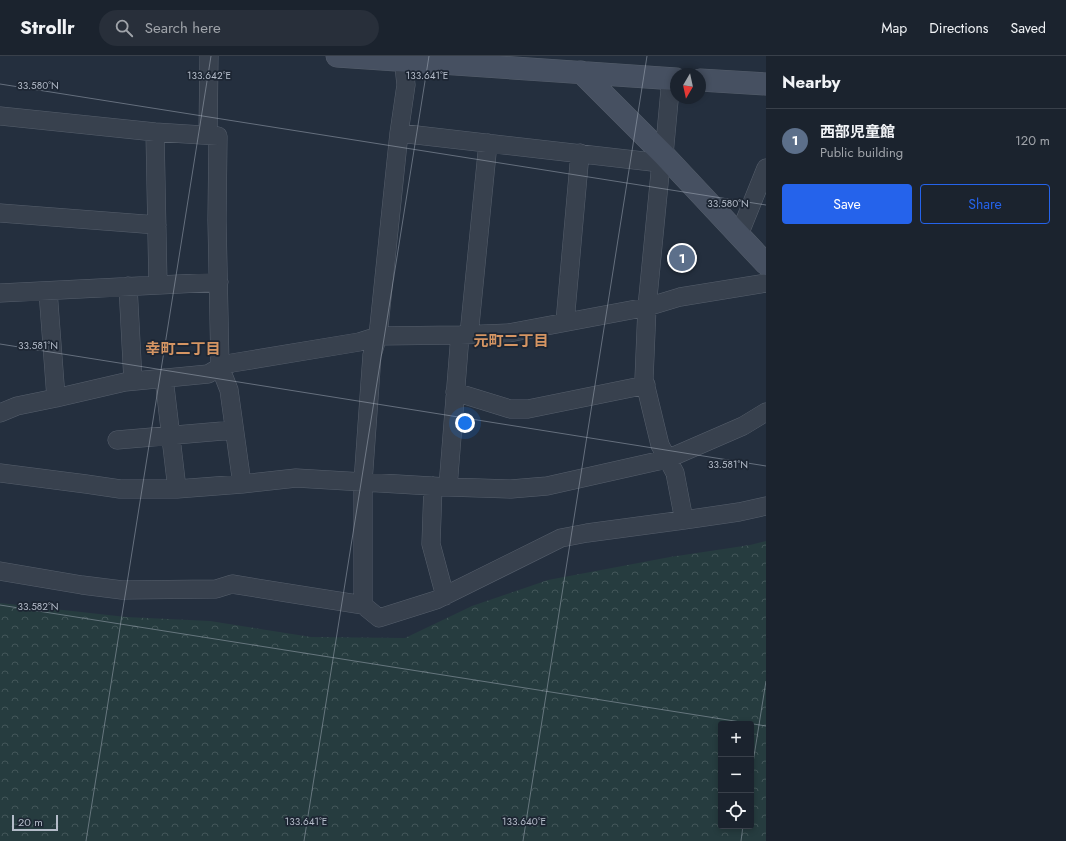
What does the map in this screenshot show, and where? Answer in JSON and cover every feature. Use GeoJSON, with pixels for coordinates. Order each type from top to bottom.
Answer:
{"type":"FeatureCollection","features":[{"type":"Feature","properties":{"kind":"street"},"geometry":{"type":"LineString","coordinates":[[208,135],[209,56]]}},
{"type":"Feature","properties":{"kind":"street"},"geometry":{"type":"LineString","coordinates":[[337,56],[538,63],[581,72],[670,79]]}},
{"type":"Feature","properties":{"kind":"street"},"geometry":{"type":"LineString","coordinates":[[363,605],[364,482],[372,355],[378,336],[399,133],[406,85],[403,58]]}},
{"type":"Feature","properties":{"kind":"street"},"geometry":{"type":"LineString","coordinates":[[581,72],[663,159],[766,264]]}},
{"type":"Feature","properties":{"kind":"street"},"geometry":{"type":"LineString","coordinates":[[706,80],[766,84]]}},
{"type":"Feature","properties":{"kind":"street"},"geometry":{"type":"LineString","coordinates":[[670,103],[647,307],[644,379],[660,445],[675,472],[684,520]]}},
{"type":"Feature","properties":{"kind":"street"},"geometry":{"type":"LineString","coordinates":[[0,116],[155,132],[218,136],[220,367],[228,390],[242,484]]}},
{"type":"Feature","properties":{"kind":"street"},"geometry":{"type":"LineString","coordinates":[[155,132],[158,285]]}},
{"type":"Feature","properties":{"kind":"street"},"geometry":{"type":"LineString","coordinates":[[399,133],[580,153],[663,159]]}},
{"type":"Feature","properties":{"kind":"street"},"geometry":{"type":"LineString","coordinates":[[445,596],[431,544],[464,335],[488,143]]}},
{"type":"Feature","properties":{"kind":"street"},"geometry":{"type":"LineString","coordinates":[[565,322],[580,153]]}},
{"type":"Feature","properties":{"kind":"street"},"geometry":{"type":"LineString","coordinates":[[739,235],[766,168]]}},
{"type":"Feature","properties":{"kind":"street"},"geometry":{"type":"LineString","coordinates":[[0,213],[157,224]]}},
{"type":"Feature","properties":{"kind":"street"},"geometry":{"type":"LineString","coordinates":[[0,293],[219,282]]}},
{"type":"Feature","properties":{"kind":"street"},"geometry":{"type":"LineString","coordinates":[[0,413],[17,406],[125,382],[208,374],[220,367],[240,362],[359,342],[378,336],[509,333],[647,307],[680,297],[766,283]]}},
{"type":"Feature","properties":{"kind":"street"},"geometry":{"type":"LineString","coordinates":[[128,286],[133,381]]}},
{"type":"Feature","properties":{"kind":"street"},"geometry":{"type":"LineString","coordinates":[[48,291],[56,398]]}},
{"type":"Feature","properties":{"kind":"street"},"geometry":{"type":"LineString","coordinates":[[164,378],[177,489]]}},
{"type":"Feature","properties":{"kind":"street"},"geometry":{"type":"LineString","coordinates":[[455,392],[510,409],[528,409],[646,385]]}},
{"type":"Feature","properties":{"kind":"street"},"geometry":{"type":"LineString","coordinates":[[0,473],[120,489],[177,489],[296,478],[511,489],[547,486],[667,459],[743,426],[766,412]]}},
{"type":"Feature","properties":{"kind":"street"},"geometry":{"type":"LineString","coordinates":[[117,440],[234,430]]}},
{"type":"Feature","properties":{"kind":"street"},"geometry":{"type":"LineString","coordinates":[[0,571],[82,585],[122,590],[216,589],[232,584],[363,605],[379,618],[436,600],[561,538],[739,512],[766,506]]}},
{"type":"Feature","properties":{"kind":"green space"},"geometry":{"type":"Polygon","coordinates":[[[766,541],[766,841],[0,841],[0,603],[126,617],[210,621],[311,637],[405,638],[472,606],[548,580],[670,557],[750,545],[766,541]]]}},
{"type":"Feature","properties":{"kind":"place","name":"西部児童館"},"geometry":{"type":"Point","coordinates":[682,258]}},
{"type":"Feature","properties":{"kind":"district","name":"元町二丁目"},"geometry":{"type":"Point","coordinates":[511,341]}},
{"type":"Feature","properties":{"kind":"district","name":"幸町二丁目"},"geometry":{"type":"Point","coordinates":[183,349]}}]}
